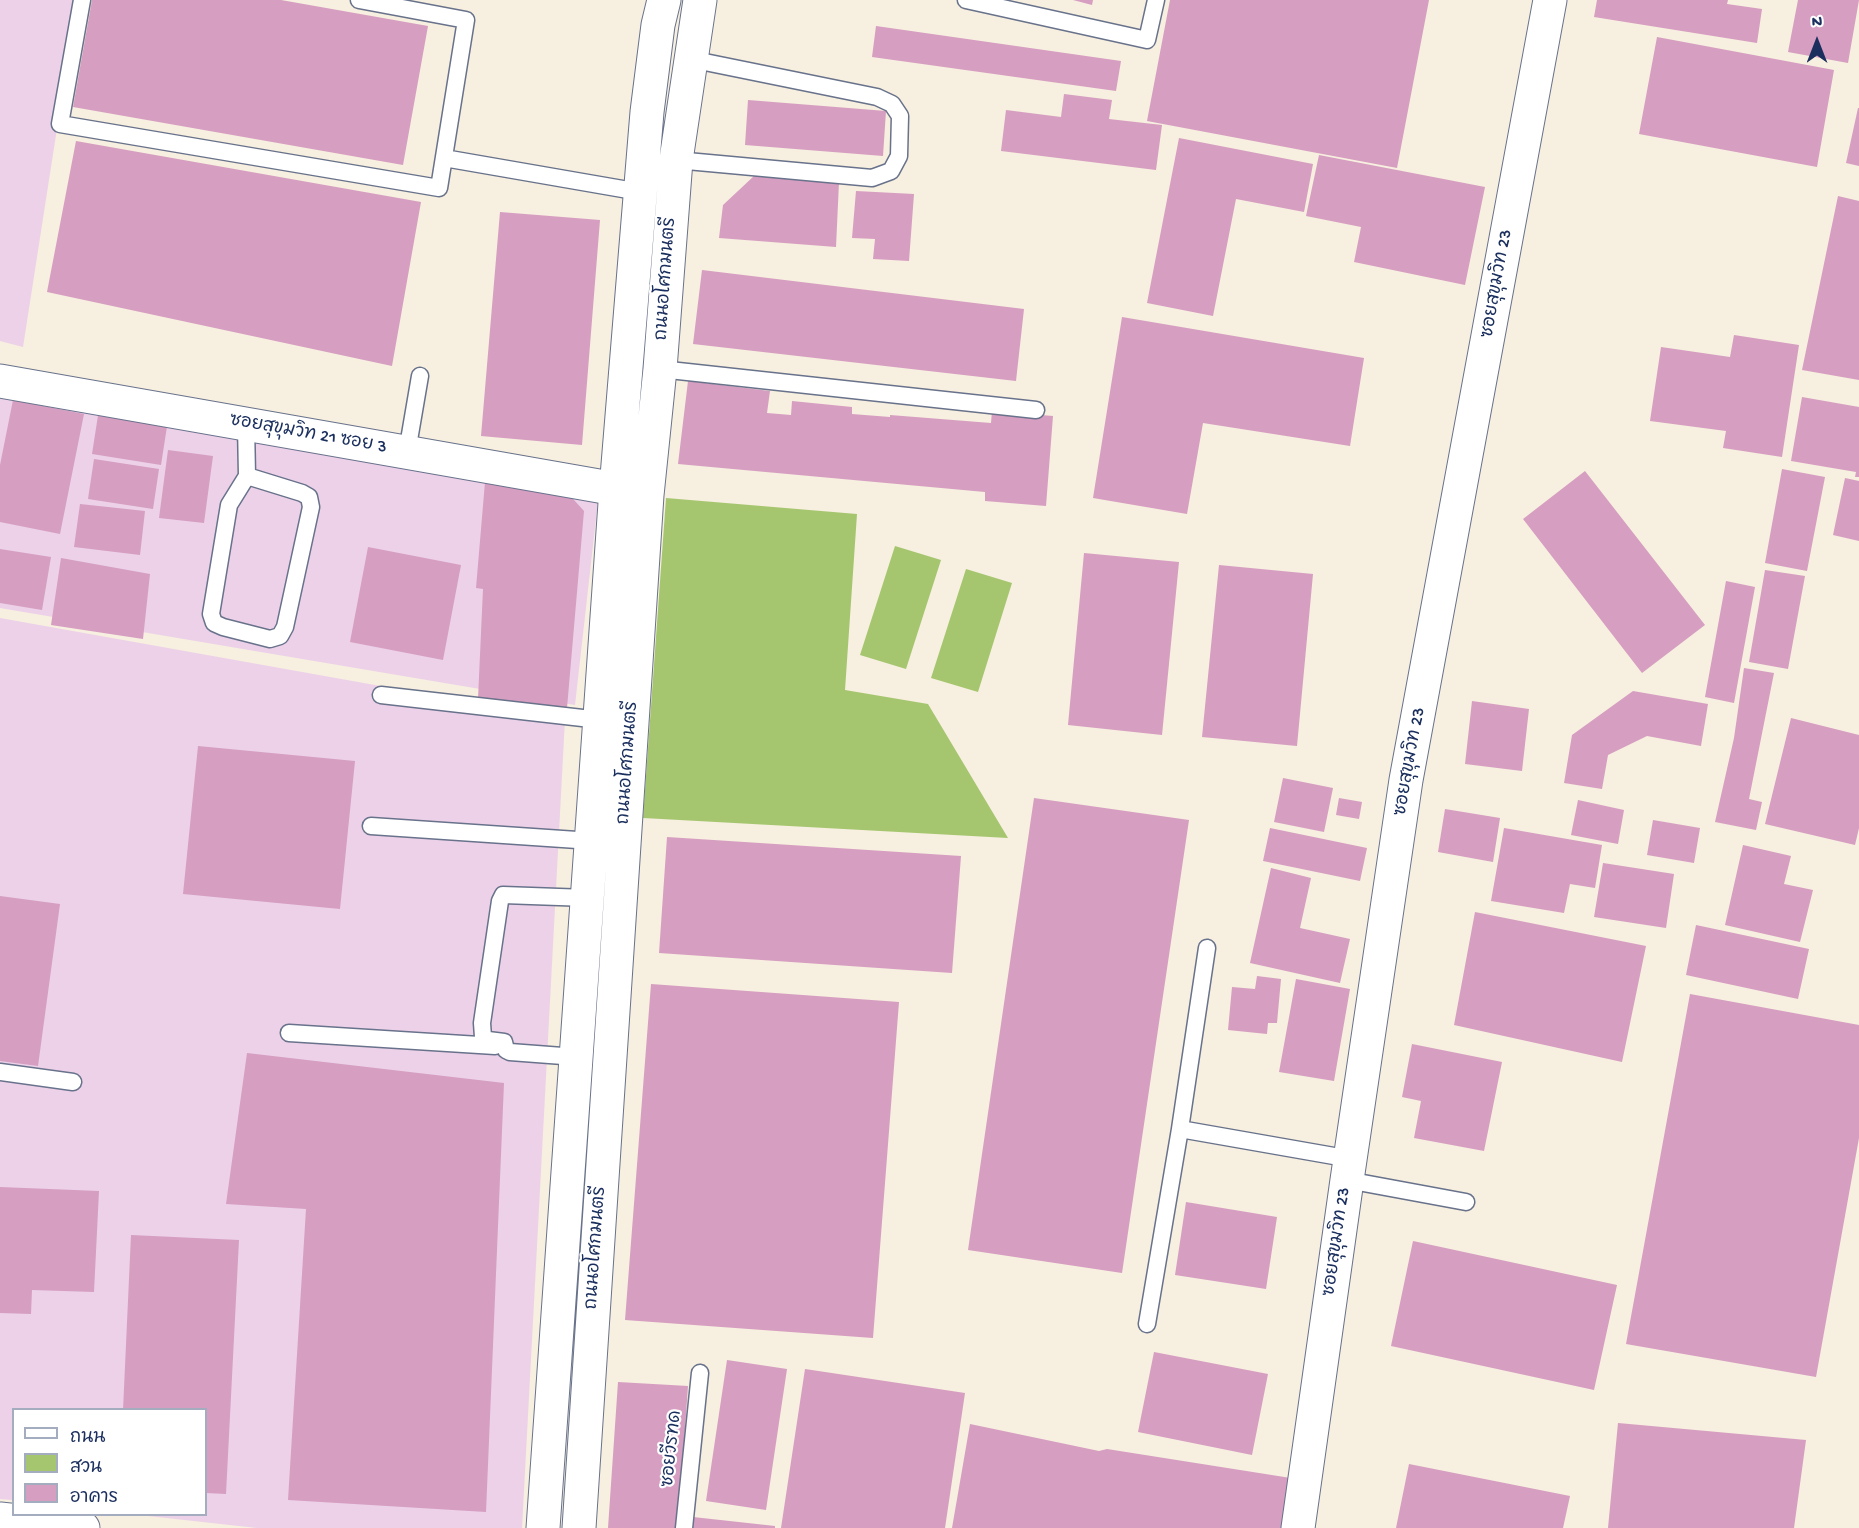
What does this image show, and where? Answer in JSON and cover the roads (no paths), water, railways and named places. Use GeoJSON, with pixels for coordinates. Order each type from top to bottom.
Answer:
{"type":"FeatureCollection","features":[{"type":"Feature","properties":{"kind":"main road","name":"ถนนอโศกมนตรี"},"geometry":{"type":"LineString","coordinates":[[543,1528],[616,489],[647,112],[663,0]]}},
{"type":"Feature","properties":{"kind":"main road","name":"ถนนอโศกมนตรี"},"geometry":{"type":"LineString","coordinates":[[579,1528],[647,495],[660,369],[676,160],[700,0]]}},
{"type":"Feature","properties":{"kind":"main road","name":"ซอยสุขุมวิท 23"},"geometry":{"type":"LineString","coordinates":[[1299,1528],[1406,780],[1550,0]]}},
{"type":"Feature","properties":{"kind":"main road","name":"ซอยสุขุมวิท 21 ซอย 3"},"geometry":{"type":"LineString","coordinates":[[0,381],[616,489]]}},
{"type":"Feature","properties":{"kind":"main road"},"geometry":{"type":"LineString","coordinates":[[0,1519],[83,1528]]}},
{"type":"Feature","properties":{"kind":"lane"},"geometry":{"type":"LineString","coordinates":[[82,0],[60,124],[439,188],[465,20],[359,0]]}},
{"type":"Feature","properties":{"kind":"lane"},"geometry":{"type":"LineString","coordinates":[[966,0],[1147,40],[1156,0]]}},
{"type":"Feature","properties":{"kind":"lane"},"geometry":{"type":"LineString","coordinates":[[676,160],[872,178],[891,171],[899,156],[900,116],[892,104],[877,98],[690,59]]}},
{"type":"Feature","properties":{"kind":"lane"},"geometry":{"type":"LineString","coordinates":[[444,158],[640,192]]}},
{"type":"Feature","properties":{"kind":"lane"},"geometry":{"type":"LineString","coordinates":[[660,369],[1036,410]]}},
{"type":"Feature","properties":{"kind":"lane"},"geometry":{"type":"LineString","coordinates":[[406,452],[420,376]]}},
{"type":"Feature","properties":{"kind":"lane"},"geometry":{"type":"LineString","coordinates":[[246,424],[248,476],[229,505],[211,614],[214,623],[223,627],[270,639],[280,636],[285,627],[311,507],[309,497],[302,493],[248,476]]}},
{"type":"Feature","properties":{"kind":"lane"},"geometry":{"type":"LineString","coordinates":[[381,695],[600,720]]}},
{"type":"Feature","properties":{"kind":"lane"},"geometry":{"type":"LineString","coordinates":[[371,826],[592,841]]}},
{"type":"Feature","properties":{"kind":"lane"},"geometry":{"type":"LineString","coordinates":[[576,1057],[510,1052],[506,1050],[503,1042],[488,1040],[483,1037],[482,1032],[503,894],[587,898]]}},
{"type":"Feature","properties":{"kind":"lane"},"geometry":{"type":"LineString","coordinates":[[1147,1324],[1180,1129],[1207,948]]}},
{"type":"Feature","properties":{"kind":"lane"},"geometry":{"type":"LineString","coordinates":[[289,1033],[505,1046]]}},
{"type":"Feature","properties":{"kind":"lane"},"geometry":{"type":"LineString","coordinates":[[0,1072],[73,1082]]}},
{"type":"Feature","properties":{"kind":"lane"},"geometry":{"type":"LineString","coordinates":[[1180,1129],[1349,1169],[1466,1202]]}},
{"type":"Feature","properties":{"kind":"lane","name":"ซอยวีรทด"},"geometry":{"type":"LineString","coordinates":[[684,1528],[700,1373]]}}]}
